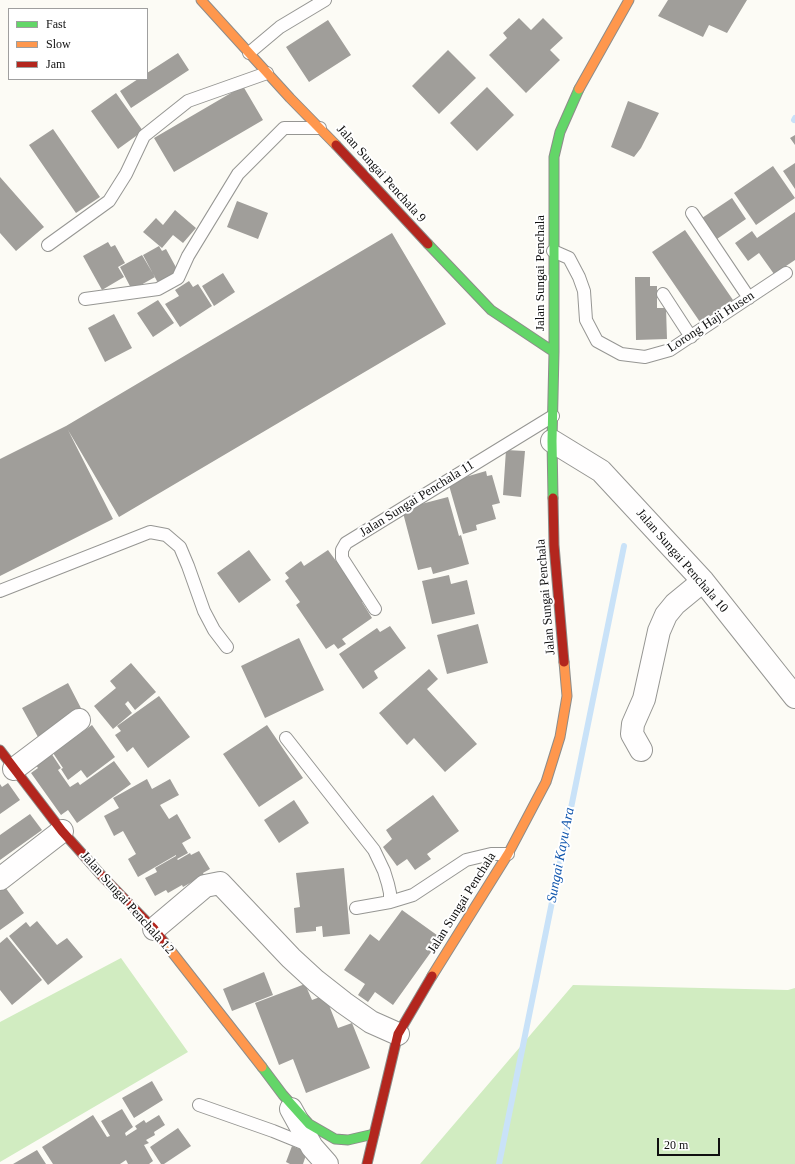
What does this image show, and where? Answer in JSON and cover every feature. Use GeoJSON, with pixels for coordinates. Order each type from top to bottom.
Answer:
{"type":"FeatureCollection","features":[{"type":"Feature","properties":{"kind":"street","name":"Jalan Sungai Penchala 9"},"geometry":{"type":"LineString","coordinates":[[201,0],[290,98],[321,128],[397,212],[491,310],[554,352]]}},
{"type":"Feature","properties":{"kind":"street","name":"Jalan Sungai Penchala"},"geometry":{"type":"LineString","coordinates":[[367,1164],[398,1034],[416,1002],[508,854],[546,782],[560,736],[567,696],[554,545],[552,442],[554,352],[554,157],[560,132],[579,88],[629,0]]}},
{"type":"Feature","properties":{"kind":"street","name":"Jalan Sungai Penchala 10"},"geometry":{"type":"LineString","coordinates":[[552,442],[601,471],[703,581],[793,691]]}},
{"type":"Feature","properties":{"kind":"street"},"geometry":{"type":"LineString","coordinates":[[641,750],[632,734],[633,724],[644,699],[659,631],[666,615],[676,604],[703,581]]}},
{"type":"Feature","properties":{"kind":"street"},"geometry":{"type":"LineString","coordinates":[[14,769],[79,720]]}},
{"type":"Feature","properties":{"kind":"street","name":"Jalan Sungai Penchala 12"},"geometry":{"type":"LineString","coordinates":[[0,750],[62,831],[102,876],[154,929],[320,1141],[327,1164]]}},
{"type":"Feature","properties":{"kind":"street"},"geometry":{"type":"LineString","coordinates":[[0,879],[62,831]]}},
{"type":"Feature","properties":{"kind":"street"},"geometry":{"type":"LineString","coordinates":[[154,929],[205,886],[220,883],[291,958],[316,981],[371,1022],[398,1034]]}},
{"type":"Feature","properties":{"kind":"street"},"geometry":{"type":"LineString","coordinates":[[320,1141],[335,1139],[348,1140],[374,1134]]}},
{"type":"Feature","properties":{"kind":"lane"},"geometry":{"type":"LineString","coordinates":[[249,53],[280,27],[326,0]]}},
{"type":"Feature","properties":{"kind":"lane"},"geometry":{"type":"LineString","coordinates":[[48,245],[109,201],[126,174],[144,136],[188,101],[267,73]]}},
{"type":"Feature","properties":{"kind":"lane"},"geometry":{"type":"LineString","coordinates":[[85,299],[158,289],[178,278],[188,256],[238,174],[284,128],[321,128]]}},
{"type":"Feature","properties":{"kind":"lane"},"geometry":{"type":"LineString","coordinates":[[692,212],[749,298]]}},
{"type":"Feature","properties":{"kind":"lane","name":"Lorong Haji Husen"},"geometry":{"type":"LineString","coordinates":[[553,251],[569,258],[579,277],[584,291],[586,320],[597,341],[620,354],[645,357],[670,350],[786,273]]}},
{"type":"Feature","properties":{"kind":"lane"},"geometry":{"type":"LineString","coordinates":[[663,294],[691,337]]}},
{"type":"Feature","properties":{"kind":"lane","name":"Jalan Sungai Penchala 11"},"geometry":{"type":"LineString","coordinates":[[375,609],[342,558],[342,550],[346,543],[553,416]]}},
{"type":"Feature","properties":{"kind":"lane"},"geometry":{"type":"LineString","coordinates":[[0,591],[150,532],[166,535],[180,547],[204,611],[214,630],[227,647]]}},
{"type":"Feature","properties":{"kind":"lane"},"geometry":{"type":"LineString","coordinates":[[286,738],[374,850],[384,871],[388,884],[390,902]]}},
{"type":"Feature","properties":{"kind":"lane"},"geometry":{"type":"LineString","coordinates":[[356,908],[390,902],[413,895],[466,860],[491,854],[508,854]]}},
{"type":"Feature","properties":{"kind":"lane"},"geometry":{"type":"LineString","coordinates":[[199,1105],[273,1131],[320,1141]]}},
{"type":"Feature","properties":{"kind":"green space"},"geometry":{"type":"Polygon","coordinates":[[[121,958],[188,1052],[0,1162],[0,1022],[121,958]]]}},
{"type":"Feature","properties":{"kind":"green space"},"geometry":{"type":"Polygon","coordinates":[[[573,985],[788,990],[795,988],[795,1164],[420,1164],[573,985]]]}},
{"type":"Feature","properties":{"kind":"building"},"geometry":{"type":"Polygon","coordinates":[[[668,0],[747,0],[727,33],[709,25],[703,37],[658,16],[668,0]]]}},
{"type":"Feature","properties":{"kind":"building"},"geometry":{"type":"Polygon","coordinates":[[[519,18],[531,30],[543,18],[563,38],[550,50],[560,60],[526,93],[489,55],[507,38],[503,33],[519,18]]]}},
{"type":"Feature","properties":{"kind":"building"},"geometry":{"type":"Polygon","coordinates":[[[328,20],[351,55],[309,82],[286,47],[328,20]]]}},
{"type":"Feature","properties":{"kind":"building"},"geometry":{"type":"Polygon","coordinates":[[[448,50],[476,78],[439,114],[412,86],[448,50]]]}},
{"type":"Feature","properties":{"kind":"building"},"geometry":{"type":"Polygon","coordinates":[[[178,53],[189,70],[131,108],[120,91],[136,80],[148,80],[148,72],[178,53]]]}},
{"type":"Feature","properties":{"kind":"building"},"geometry":{"type":"Polygon","coordinates":[[[243,86],[263,120],[174,172],[154,138],[243,86]]]}},
{"type":"Feature","properties":{"kind":"building"},"geometry":{"type":"Polygon","coordinates":[[[487,87],[514,115],[477,151],[450,123],[487,87]]]}},
{"type":"Feature","properties":{"kind":"building"},"geometry":{"type":"Polygon","coordinates":[[[116,93],[143,131],[118,149],[91,111],[116,93]]]}},
{"type":"Feature","properties":{"kind":"building"},"geometry":{"type":"Polygon","coordinates":[[[628,101],[659,113],[641,148],[634,157],[611,147],[628,101]]]}},
{"type":"Feature","properties":{"kind":"building"},"geometry":{"type":"Polygon","coordinates":[[[53,129],[100,197],[76,213],[29,145],[53,129]]]}},
{"type":"Feature","properties":{"kind":"building"},"geometry":{"type":"Polygon","coordinates":[[[795,135],[795,145],[790,138],[795,135]]]}},
{"type":"Feature","properties":{"kind":"building"},"geometry":{"type":"Polygon","coordinates":[[[795,163],[795,189],[783,171],[795,163]]]}},
{"type":"Feature","properties":{"kind":"building"},"geometry":{"type":"Polygon","coordinates":[[[773,166],[795,198],[756,225],[734,193],[773,166]]]}},
{"type":"Feature","properties":{"kind":"building"},"geometry":{"type":"Polygon","coordinates":[[[0,177],[44,227],[16,251],[0,233],[0,177]]]}},
{"type":"Feature","properties":{"kind":"building"},"geometry":{"type":"Polygon","coordinates":[[[732,198],[746,219],[717,239],[702,218],[732,198]]]}},
{"type":"Feature","properties":{"kind":"building"},"geometry":{"type":"Polygon","coordinates":[[[237,201],[268,213],[258,239],[227,227],[237,201]]]}},
{"type":"Feature","properties":{"kind":"building"},"geometry":{"type":"Polygon","coordinates":[[[175,210],[196,228],[183,243],[173,235],[162,248],[143,232],[156,218],[163,225],[175,210]]]}},
{"type":"Feature","properties":{"kind":"building"},"geometry":{"type":"Polygon","coordinates":[[[795,212],[795,260],[774,274],[759,253],[748,261],[735,243],[752,231],[757,238],[795,212]]]}},
{"type":"Feature","properties":{"kind":"building"},"geometry":{"type":"Polygon","coordinates":[[[685,230],[733,300],[700,322],[652,252],[685,230]]]}},
{"type":"Feature","properties":{"kind":"building"},"geometry":{"type":"Polygon","coordinates":[[[392,233],[446,324],[119,517],[68,430],[113,519],[0,576],[0,459],[66,426],[392,233]]]}},
{"type":"Feature","properties":{"kind":"building"},"geometry":{"type":"Polygon","coordinates":[[[108,242],[111,247],[115,245],[125,263],[118,267],[124,277],[102,290],[83,256],[108,242]]]}},
{"type":"Feature","properties":{"kind":"building"},"geometry":{"type":"Polygon","coordinates":[[[159,246],[162,251],[166,249],[178,271],[158,283],[143,255],[159,246]]]}},
{"type":"Feature","properties":{"kind":"building"},"geometry":{"type":"Polygon","coordinates":[[[142,255],[155,277],[132,290],[120,267],[142,255]]]}},
{"type":"Feature","properties":{"kind":"building"},"geometry":{"type":"Polygon","coordinates":[[[223,273],[235,292],[214,306],[202,286],[223,273]]]}},
{"type":"Feature","properties":{"kind":"building"},"geometry":{"type":"Polygon","coordinates":[[[635,277],[650,277],[650,286],[657,286],[657,308],[666,308],[667,339],[636,340],[635,277]]]}},
{"type":"Feature","properties":{"kind":"building"},"geometry":{"type":"Polygon","coordinates":[[[189,281],[193,287],[198,284],[212,306],[180,327],[165,304],[179,296],[175,290],[189,281]]]}},
{"type":"Feature","properties":{"kind":"building"},"geometry":{"type":"Polygon","coordinates":[[[158,300],[174,323],[153,337],[137,313],[158,300]]]}},
{"type":"Feature","properties":{"kind":"building"},"geometry":{"type":"Polygon","coordinates":[[[114,314],[132,348],[105,362],[88,328],[114,314]]]}},
{"type":"Feature","properties":{"kind":"building"},"geometry":{"type":"Polygon","coordinates":[[[506,450],[525,451],[521,497],[503,495],[506,450]]]}},
{"type":"Feature","properties":{"kind":"building"},"geometry":{"type":"Polygon","coordinates":[[[486,471],[487,476],[492,475],[500,503],[492,505],[496,519],[476,525],[477,530],[463,534],[448,482],[486,471]]]}},
{"type":"Feature","properties":{"kind":"building"},"geometry":{"type":"Polygon","coordinates":[[[448,497],[469,564],[433,574],[431,567],[418,570],[402,509],[448,497]]]}},
{"type":"Feature","properties":{"kind":"building"},"geometry":{"type":"Polygon","coordinates":[[[249,550],[271,580],[239,603],[217,573],[249,550]]]}},
{"type":"Feature","properties":{"kind":"building"},"geometry":{"type":"Polygon","coordinates":[[[328,550],[339,565],[342,563],[372,618],[342,639],[346,644],[338,649],[334,644],[326,649],[296,605],[300,602],[285,581],[289,578],[285,573],[301,561],[304,566],[328,550]]]}},
{"type":"Feature","properties":{"kind":"building"},"geometry":{"type":"Polygon","coordinates":[[[449,575],[451,584],[467,580],[475,614],[432,624],[422,581],[449,575]]]}},
{"type":"Feature","properties":{"kind":"building"},"geometry":{"type":"Polygon","coordinates":[[[478,624],[488,663],[447,674],[437,635],[478,624]]]}},
{"type":"Feature","properties":{"kind":"building"},"geometry":{"type":"Polygon","coordinates":[[[390,626],[406,648],[374,671],[378,678],[363,689],[339,654],[377,628],[380,632],[390,626]]]}},
{"type":"Feature","properties":{"kind":"building"},"geometry":{"type":"Polygon","coordinates":[[[299,638],[324,690],[265,718],[241,666],[299,638]]]}},
{"type":"Feature","properties":{"kind":"building"},"geometry":{"type":"Polygon","coordinates":[[[131,663],[156,692],[135,710],[128,701],[125,704],[132,713],[113,729],[94,706],[116,688],[110,681],[131,663]]]}},
{"type":"Feature","properties":{"kind":"building"},"geometry":{"type":"Polygon","coordinates":[[[429,669],[438,679],[427,689],[477,744],[445,772],[414,738],[407,745],[379,713],[429,669]]]}},
{"type":"Feature","properties":{"kind":"building"},"geometry":{"type":"Polygon","coordinates":[[[68,683],[83,712],[38,737],[22,708],[68,683]]]}},
{"type":"Feature","properties":{"kind":"building"},"geometry":{"type":"Polygon","coordinates":[[[159,696],[190,737],[148,768],[133,747],[127,752],[115,735],[121,731],[117,726],[159,696]]]}},
{"type":"Feature","properties":{"kind":"building"},"geometry":{"type":"Polygon","coordinates":[[[92,725],[115,757],[87,778],[81,770],[68,780],[61,769],[63,768],[53,753],[92,725]]]}},
{"type":"Feature","properties":{"kind":"building"},"geometry":{"type":"Polygon","coordinates":[[[267,725],[303,778],[259,807],[223,754],[267,725]]]}},
{"type":"Feature","properties":{"kind":"building"},"geometry":{"type":"Polygon","coordinates":[[[51,753],[61,768],[58,770],[70,787],[78,782],[80,785],[114,761],[131,784],[77,823],[68,810],[61,815],[31,773],[38,768],[32,760],[51,753]]]}},
{"type":"Feature","properties":{"kind":"building"},"geometry":{"type":"Polygon","coordinates":[[[147,779],[152,789],[170,779],[179,795],[160,805],[169,819],[177,814],[191,838],[182,843],[188,853],[177,859],[178,860],[190,853],[191,855],[199,851],[210,869],[203,873],[204,875],[183,887],[182,885],[168,893],[166,890],[155,896],[145,878],[157,872],[155,868],[176,855],[138,877],[128,859],[136,854],[123,831],[114,836],[104,816],[119,808],[113,798],[147,779]]]}},
{"type":"Feature","properties":{"kind":"building"},"geometry":{"type":"Polygon","coordinates":[[[8,783],[20,800],[0,814],[0,784],[2,787],[8,783]]]}},
{"type":"Feature","properties":{"kind":"building"},"geometry":{"type":"Polygon","coordinates":[[[433,795],[459,831],[427,854],[431,859],[415,870],[407,859],[397,866],[383,847],[392,839],[386,830],[433,795]]]}},
{"type":"Feature","properties":{"kind":"building"},"geometry":{"type":"Polygon","coordinates":[[[294,800],[309,823],[279,843],[264,820],[294,800]]]}},
{"type":"Feature","properties":{"kind":"building"},"geometry":{"type":"Polygon","coordinates":[[[30,814],[42,830],[0,860],[0,835],[30,814]]]}},
{"type":"Feature","properties":{"kind":"building"},"geometry":{"type":"Polygon","coordinates":[[[344,868],[350,934],[323,937],[322,926],[316,927],[316,931],[296,933],[294,908],[300,907],[296,873],[344,868]]]}},
{"type":"Feature","properties":{"kind":"building"},"geometry":{"type":"Polygon","coordinates":[[[5,887],[24,913],[0,930],[0,891],[5,887]]]}},
{"type":"Feature","properties":{"kind":"building"},"geometry":{"type":"Polygon","coordinates":[[[402,910],[441,938],[393,1005],[375,992],[368,1002],[358,995],[365,984],[344,970],[370,934],[379,941],[402,910]]]}},
{"type":"Feature","properties":{"kind":"building"},"geometry":{"type":"Polygon","coordinates":[[[37,921],[57,945],[67,938],[83,957],[48,985],[9,936],[26,922],[30,927],[37,921]]]}},
{"type":"Feature","properties":{"kind":"building"},"geometry":{"type":"Polygon","coordinates":[[[7,937],[42,980],[12,1005],[0,990],[0,943],[7,937]]]}},
{"type":"Feature","properties":{"kind":"building"},"geometry":{"type":"Polygon","coordinates":[[[264,972],[273,995],[232,1011],[223,989],[264,972]]]}},
{"type":"Feature","properties":{"kind":"building"},"geometry":{"type":"Polygon","coordinates":[[[305,984],[312,1000],[325,995],[338,1028],[352,1023],[370,1068],[306,1093],[293,1059],[279,1065],[255,1003],[305,984]]]}},
{"type":"Feature","properties":{"kind":"building"},"geometry":{"type":"Polygon","coordinates":[[[152,1081],[163,1100],[134,1118],[122,1098],[152,1081]]]}},
{"type":"Feature","properties":{"kind":"building"},"geometry":{"type":"Polygon","coordinates":[[[122,1109],[133,1127],[125,1133],[126,1136],[137,1129],[135,1126],[144,1120],[146,1123],[159,1115],[165,1125],[154,1132],[155,1135],[146,1140],[149,1143],[144,1145],[153,1161],[149,1164],[128,1164],[126,1160],[120,1164],[53,1164],[42,1147],[93,1115],[107,1137],[110,1136],[101,1121],[122,1109]]]}},
{"type":"Feature","properties":{"kind":"building"},"geometry":{"type":"Polygon","coordinates":[[[178,1128],[191,1146],[164,1164],[161,1164],[150,1147],[178,1128]]]}},
{"type":"Feature","properties":{"kind":"building"},"geometry":{"type":"Polygon","coordinates":[[[292,1146],[307,1152],[303,1164],[290,1164],[286,1162],[292,1146]]]}},
{"type":"Feature","properties":{"kind":"building"},"geometry":{"type":"Polygon","coordinates":[[[37,1150],[46,1164],[13,1164],[37,1150]]]}},
{"type":"Feature","properties":{"kind":"waterway","name":"Sungai Kayu Ara"},"geometry":{"type":"LineString","coordinates":[[499,1164],[624,546]]}},
{"type":"Feature","properties":{"kind":"traffic: fast"},"geometry":{"type":"LineString","coordinates":[[553,498],[554,157],[560,132],[579,89]]}},
{"type":"Feature","properties":{"kind":"traffic: fast"},"geometry":{"type":"LineString","coordinates":[[428,244],[491,310],[554,352]]}},
{"type":"Feature","properties":{"kind":"traffic: fast"},"geometry":{"type":"LineString","coordinates":[[262,1067],[283,1095],[309,1124],[335,1139],[348,1140],[374,1134]]}},
{"type":"Feature","properties":{"kind":"traffic: slow"},"geometry":{"type":"LineString","coordinates":[[201,0],[290,98],[336,145]]}},
{"type":"Feature","properties":{"kind":"traffic: slow"},"geometry":{"type":"LineString","coordinates":[[579,89],[629,0]]}},
{"type":"Feature","properties":{"kind":"traffic: slow"},"geometry":{"type":"LineString","coordinates":[[432,976],[508,854],[546,782],[560,737],[567,696],[564,662]]}},
{"type":"Feature","properties":{"kind":"traffic: slow"},"geometry":{"type":"LineString","coordinates":[[164,942],[262,1067]]}},
{"type":"Feature","properties":{"kind":"traffic: jam"},"geometry":{"type":"LineString","coordinates":[[336,145],[428,244]]}},
{"type":"Feature","properties":{"kind":"traffic: jam"},"geometry":{"type":"LineString","coordinates":[[553,498],[554,545],[564,662]]}},
{"type":"Feature","properties":{"kind":"traffic: jam"},"geometry":{"type":"LineString","coordinates":[[0,750],[62,831],[102,876],[154,929],[164,942]]}},
{"type":"Feature","properties":{"kind":"traffic: jam"},"geometry":{"type":"LineString","coordinates":[[367,1164],[398,1034],[432,976]]}}]}
